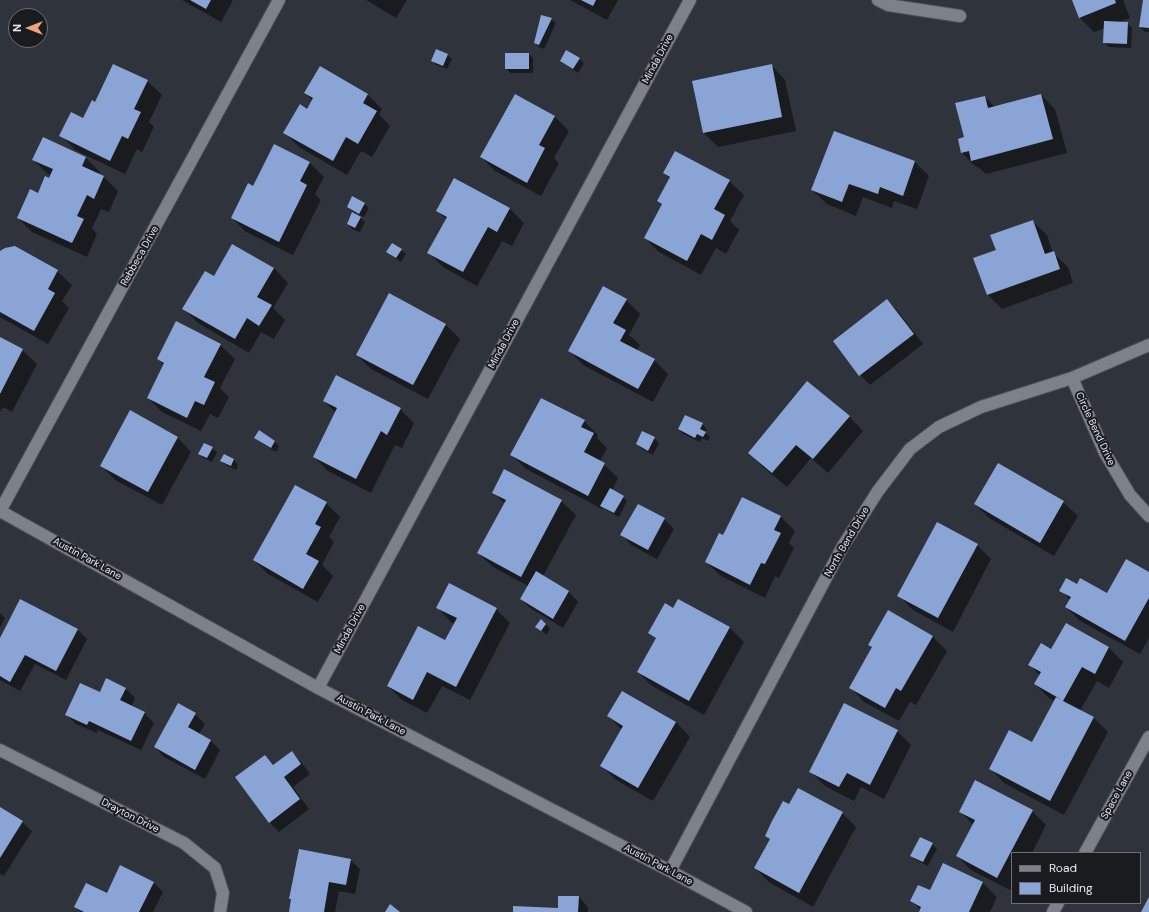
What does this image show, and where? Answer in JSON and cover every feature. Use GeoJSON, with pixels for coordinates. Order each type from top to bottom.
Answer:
{"type":"FeatureCollection","features":[{"type":"Feature","properties":{"kind":"street","name":"Rebbeca Drive"},"geometry":{"type":"LineString","coordinates":[[0,511],[279,0]]}},
{"type":"Feature","properties":{"kind":"street","name":"Minda Drive"},"geometry":{"type":"LineString","coordinates":[[318,688],[690,0]]}},
{"type":"Feature","properties":{"kind":"street"},"geometry":{"type":"LineString","coordinates":[[878,0],[888,5],[960,16]]}},
{"type":"Feature","properties":{"kind":"street","name":"North Bend Drive"},"geometry":{"type":"LineString","coordinates":[[670,871],[843,546],[878,491],[910,449],[939,427],[981,407],[1072,378],[1149,345]]}},
{"type":"Feature","properties":{"kind":"street","name":"Circle Bend Drive"},"geometry":{"type":"LineString","coordinates":[[1072,378],[1105,453],[1130,495],[1149,516]]}},
{"type":"Feature","properties":{"kind":"street","name":"Austin Park Lane"},"geometry":{"type":"LineString","coordinates":[[0,511],[318,688],[746,912]]}},
{"type":"Feature","properties":{"kind":"street","name":"Space Lane"},"geometry":{"type":"LineString","coordinates":[[1086,852],[1149,737]]}},
{"type":"Feature","properties":{"kind":"street","name":"Drayton Drive"},"geometry":{"type":"LineString","coordinates":[[0,750],[184,844],[215,868],[223,893],[220,912]]}},
{"type":"Feature","properties":{"kind":"building"},"geometry":{"type":"Polygon","coordinates":[[[190,0],[211,0],[206,9],[190,0]]]}},
{"type":"Feature","properties":{"kind":"building"},"geometry":{"type":"Polygon","coordinates":[[[581,0],[596,0],[593,6],[581,0]]]}},
{"type":"Feature","properties":{"kind":"building"},"geometry":{"type":"Polygon","coordinates":[[[1072,0],[1115,0],[1116,3],[1079,18],[1072,0]]]}},
{"type":"Feature","properties":{"kind":"building"},"geometry":{"type":"Polygon","coordinates":[[[1143,0],[1149,0],[1149,28],[1139,27],[1143,0]]]}},
{"type":"Feature","properties":{"kind":"building"},"geometry":{"type":"Polygon","coordinates":[[[541,15],[552,18],[539,45],[534,43],[541,15]]]}},
{"type":"Feature","properties":{"kind":"building"},"geometry":{"type":"Polygon","coordinates":[[[1104,21],[1128,22],[1127,44],[1103,43],[1104,21]]]}},
{"type":"Feature","properties":{"kind":"building"},"geometry":{"type":"Polygon","coordinates":[[[436,49],[448,54],[443,66],[431,61],[436,49]]]}},
{"type":"Feature","properties":{"kind":"building"},"geometry":{"type":"Polygon","coordinates":[[[566,50],[580,58],[573,69],[560,61],[566,50]]]}},
{"type":"Feature","properties":{"kind":"building"},"geometry":{"type":"Polygon","coordinates":[[[505,53],[529,53],[529,69],[505,69],[505,53]]]}},
{"type":"Feature","properties":{"kind":"building"},"geometry":{"type":"Polygon","coordinates":[[[113,64],[148,80],[134,109],[141,112],[128,139],[122,136],[110,161],[59,136],[71,112],[83,118],[92,100],[95,102],[113,64]]]}},
{"type":"Feature","properties":{"kind":"building"},"geometry":{"type":"Polygon","coordinates":[[[772,64],[782,117],[703,133],[692,81],[772,64]]]}},
{"type":"Feature","properties":{"kind":"building"},"geometry":{"type":"Polygon","coordinates":[[[320,66],[368,94],[363,103],[377,111],[358,144],[346,137],[333,161],[283,133],[300,104],[307,109],[313,98],[304,93],[320,66]]]}},
{"type":"Feature","properties":{"kind":"building"},"geometry":{"type":"Polygon","coordinates":[[[515,94],[555,116],[539,145],[545,148],[527,183],[480,157],[515,94]]]}},
{"type":"Feature","properties":{"kind":"building"},"geometry":{"type":"Polygon","coordinates":[[[1041,94],[1053,139],[971,161],[969,151],[961,153],[958,139],[964,137],[955,103],[985,96],[988,108],[1041,94]]]}},
{"type":"Feature","properties":{"kind":"building"},"geometry":{"type":"Polygon","coordinates":[[[834,131],[915,161],[903,196],[880,187],[878,194],[849,184],[842,202],[811,190],[834,131]]]}},
{"type":"Feature","properties":{"kind":"building"},"geometry":{"type":"Polygon","coordinates":[[[43,137],[86,157],[82,166],[104,176],[94,199],[87,195],[77,216],[84,219],[72,243],[17,218],[30,189],[38,193],[45,176],[49,178],[53,169],[32,160],[43,137]]]}},
{"type":"Feature","properties":{"kind":"building"},"geometry":{"type":"Polygon","coordinates":[[[274,144],[310,162],[300,181],[307,185],[279,242],[231,218],[248,183],[253,186],[274,144]]]}},
{"type":"Feature","properties":{"kind":"building"},"geometry":{"type":"Polygon","coordinates":[[[675,151],[730,180],[714,209],[725,215],[712,240],[701,234],[687,261],[644,238],[662,204],[657,201],[670,177],[663,173],[675,151]]]}},
{"type":"Feature","properties":{"kind":"building"},"geometry":{"type":"Polygon","coordinates":[[[454,178],[510,208],[497,232],[488,227],[463,272],[427,253],[447,217],[436,211],[454,178]]]}},
{"type":"Feature","properties":{"kind":"building"},"geometry":{"type":"Polygon","coordinates":[[[352,196],[365,203],[359,214],[347,207],[352,196]]]}},
{"type":"Feature","properties":{"kind":"building"},"geometry":{"type":"Polygon","coordinates":[[[352,212],[361,217],[355,228],[347,224],[352,212]]]}},
{"type":"Feature","properties":{"kind":"building"},"geometry":{"type":"Polygon","coordinates":[[[1033,220],[1045,254],[1054,251],[1060,269],[987,295],[973,258],[996,250],[990,235],[1033,220]]]}},
{"type":"Feature","properties":{"kind":"building"},"geometry":{"type":"Polygon","coordinates":[[[392,243],[402,249],[396,258],[386,252],[392,243]]]}},
{"type":"Feature","properties":{"kind":"building"},"geometry":{"type":"Polygon","coordinates":[[[232,244],[274,268],[257,297],[272,305],[259,326],[247,318],[235,339],[182,309],[205,271],[214,276],[232,244]]]}},
{"type":"Feature","properties":{"kind":"building"},"geometry":{"type":"Polygon","coordinates":[[[15,246],[58,270],[48,289],[55,293],[34,331],[0,312],[0,251],[5,248],[15,246]]]}},
{"type":"Feature","properties":{"kind":"building"},"geometry":{"type":"Polygon","coordinates":[[[603,286],[627,299],[613,323],[626,330],[620,341],[655,359],[638,389],[568,351],[603,286]]]}},
{"type":"Feature","properties":{"kind":"building"},"geometry":{"type":"Polygon","coordinates":[[[389,293],[446,324],[413,385],[356,355],[389,293]]]}},
{"type":"Feature","properties":{"kind":"building"},"geometry":{"type":"Polygon","coordinates":[[[887,299],[914,334],[859,376],[833,341],[887,299]]]}},
{"type":"Feature","properties":{"kind":"building"},"geometry":{"type":"Polygon","coordinates":[[[176,321],[221,344],[204,377],[215,382],[204,405],[195,401],[187,418],[147,398],[164,363],[157,359],[176,321]]]}},
{"type":"Feature","properties":{"kind":"building"},"geometry":{"type":"Polygon","coordinates":[[[0,337],[23,349],[0,394],[0,337]]]}},
{"type":"Feature","properties":{"kind":"building"},"geometry":{"type":"Polygon","coordinates":[[[336,375],[401,408],[387,435],[381,431],[356,479],[313,457],[337,408],[323,401],[336,375]]]}},
{"type":"Feature","properties":{"kind":"building"},"geometry":{"type":"Polygon","coordinates":[[[807,381],[850,416],[813,459],[796,445],[772,473],[748,453],[807,381]]]}},
{"type":"Feature","properties":{"kind":"building"},"geometry":{"type":"Polygon","coordinates":[[[541,398],[585,420],[581,427],[594,433],[584,452],[605,463],[588,496],[510,455],[541,398]]]}},
{"type":"Feature","properties":{"kind":"building"},"geometry":{"type":"Polygon","coordinates":[[[130,410],[178,437],[148,492],[100,466],[130,410]]]}},
{"type":"Feature","properties":{"kind":"building"},"geometry":{"type":"Polygon","coordinates":[[[685,415],[703,423],[700,429],[706,432],[703,437],[697,434],[695,438],[678,429],[685,415]]]}},
{"type":"Feature","properties":{"kind":"building"},"geometry":{"type":"Polygon","coordinates":[[[259,430],[275,441],[271,448],[254,438],[259,430]]]}},
{"type":"Feature","properties":{"kind":"building"},"geometry":{"type":"Polygon","coordinates":[[[642,431],[655,437],[648,451],[636,444],[642,431]]]}},
{"type":"Feature","properties":{"kind":"building"},"geometry":{"type":"Polygon","coordinates":[[[204,443],[213,447],[207,458],[198,454],[204,443]]]}},
{"type":"Feature","properties":{"kind":"building"},"geometry":{"type":"Polygon","coordinates":[[[224,454],[234,459],[231,466],[220,461],[224,454]]]}},
{"type":"Feature","properties":{"kind":"building"},"geometry":{"type":"Polygon","coordinates":[[[998,463],[1064,501],[1040,543],[974,504],[998,463]]]}},
{"type":"Feature","properties":{"kind":"building"},"geometry":{"type":"Polygon","coordinates":[[[504,469],[562,500],[521,577],[477,553],[506,500],[492,493],[504,469]]]}},
{"type":"Feature","properties":{"kind":"building"},"geometry":{"type":"Polygon","coordinates":[[[295,485],[327,502],[315,524],[321,527],[306,554],[319,561],[303,589],[253,560],[295,485]]]}},
{"type":"Feature","properties":{"kind":"building"},"geometry":{"type":"Polygon","coordinates":[[[610,488],[624,496],[614,513],[600,506],[610,488]]]}},
{"type":"Feature","properties":{"kind":"building"},"geometry":{"type":"Polygon","coordinates":[[[742,497],[781,516],[774,530],[781,533],[765,564],[761,563],[750,585],[705,562],[719,533],[723,535],[742,497]]]}},
{"type":"Feature","properties":{"kind":"building"},"geometry":{"type":"Polygon","coordinates":[[[638,504],[665,518],[648,550],[620,535],[638,504]]]}},
{"type":"Feature","properties":{"kind":"building"},"geometry":{"type":"Polygon","coordinates":[[[937,522],[978,544],[938,618],[897,596],[937,522]]]}},
{"type":"Feature","properties":{"kind":"building"},"geometry":{"type":"Polygon","coordinates":[[[1126,559],[1149,572],[1149,598],[1125,641],[1065,607],[1071,597],[1059,591],[1066,578],[1077,584],[1080,578],[1107,593],[1126,559]]]}},
{"type":"Feature","properties":{"kind":"building"},"geometry":{"type":"Polygon","coordinates":[[[536,571],[569,591],[553,619],[520,599],[536,571]]]}},
{"type":"Feature","properties":{"kind":"building"},"geometry":{"type":"Polygon","coordinates":[[[449,583],[497,608],[456,687],[427,672],[413,700],[387,686],[418,626],[445,640],[457,618],[436,608],[449,583]]]}},
{"type":"Feature","properties":{"kind":"building"},"geometry":{"type":"Polygon","coordinates":[[[20,599],[78,629],[56,671],[25,655],[10,682],[0,676],[0,638],[20,599]]]}},
{"type":"Feature","properties":{"kind":"building"},"geometry":{"type":"Polygon","coordinates":[[[678,599],[730,627],[689,701],[637,672],[656,638],[648,633],[665,603],[673,608],[678,599]]]}},
{"type":"Feature","properties":{"kind":"building"},"geometry":{"type":"Polygon","coordinates":[[[888,610],[933,636],[901,691],[896,688],[885,708],[849,688],[872,647],[868,645],[888,610]]]}},
{"type":"Feature","properties":{"kind":"building"},"geometry":{"type":"Polygon","coordinates":[[[541,619],[546,624],[541,631],[535,627],[541,619]]]}},
{"type":"Feature","properties":{"kind":"building"},"geometry":{"type":"Polygon","coordinates":[[[1066,623],[1109,647],[1095,674],[1082,667],[1063,701],[1094,717],[1050,801],[989,769],[1009,730],[1032,742],[1056,697],[1062,700],[1034,684],[1041,672],[1028,665],[1041,643],[1051,649],[1066,623]]]}},
{"type":"Feature","properties":{"kind":"building"},"geometry":{"type":"Polygon","coordinates":[[[106,678],[126,688],[120,700],[145,712],[131,741],[89,721],[87,725],[65,715],[80,683],[100,692],[106,678]]]}},
{"type":"Feature","properties":{"kind":"building"},"geometry":{"type":"Polygon","coordinates":[[[622,691],[676,722],[638,788],[600,766],[623,726],[607,716],[622,691]]]}},
{"type":"Feature","properties":{"kind":"building"},"geometry":{"type":"Polygon","coordinates":[[[178,703],[196,713],[188,727],[211,740],[195,770],[154,747],[178,703]]]}},
{"type":"Feature","properties":{"kind":"building"},"geometry":{"type":"Polygon","coordinates":[[[844,703],[898,730],[870,785],[847,773],[839,787],[809,772],[844,703]]]}},
{"type":"Feature","properties":{"kind":"building"},"geometry":{"type":"Polygon","coordinates":[[[292,751],[301,764],[284,777],[300,799],[269,823],[235,777],[265,755],[273,765],[292,751]]]}},
{"type":"Feature","properties":{"kind":"building"},"geometry":{"type":"Polygon","coordinates":[[[975,780],[1033,810],[997,878],[956,856],[975,820],[959,812],[975,780]]]}},
{"type":"Feature","properties":{"kind":"building"},"geometry":{"type":"Polygon","coordinates":[[[798,788],[843,812],[799,893],[754,868],[770,839],[765,836],[783,801],[789,804],[798,788]]]}},
{"type":"Feature","properties":{"kind":"building"},"geometry":{"type":"Polygon","coordinates":[[[0,807],[23,821],[0,858],[0,807]]]}},
{"type":"Feature","properties":{"kind":"building"},"geometry":{"type":"Polygon","coordinates":[[[920,837],[933,843],[923,862],[910,856],[920,837]]]}},
{"type":"Feature","properties":{"kind":"building"},"geometry":{"type":"Polygon","coordinates":[[[299,849],[351,859],[346,885],[329,882],[324,912],[289,912],[291,899],[289,899],[299,849]]]}},
{"type":"Feature","properties":{"kind":"building"},"geometry":{"type":"Polygon","coordinates":[[[943,863],[983,882],[969,912],[919,912],[921,907],[910,901],[918,885],[930,890],[943,863]]]}},
{"type":"Feature","properties":{"kind":"building"},"geometry":{"type":"Polygon","coordinates":[[[120,865],[154,882],[139,912],[84,912],[74,907],[86,883],[107,893],[120,865]]]}},
{"type":"Feature","properties":{"kind":"building"},"geometry":{"type":"Polygon","coordinates":[[[558,896],[579,896],[578,912],[513,912],[513,906],[558,908],[558,896]]]}},
{"type":"Feature","properties":{"kind":"building"},"geometry":{"type":"Polygon","coordinates":[[[1149,897],[1149,912],[1141,912],[1149,897]]]}},
{"type":"Feature","properties":{"kind":"building"},"geometry":{"type":"Polygon","coordinates":[[[390,904],[400,912],[385,912],[390,904]]]}}]}
